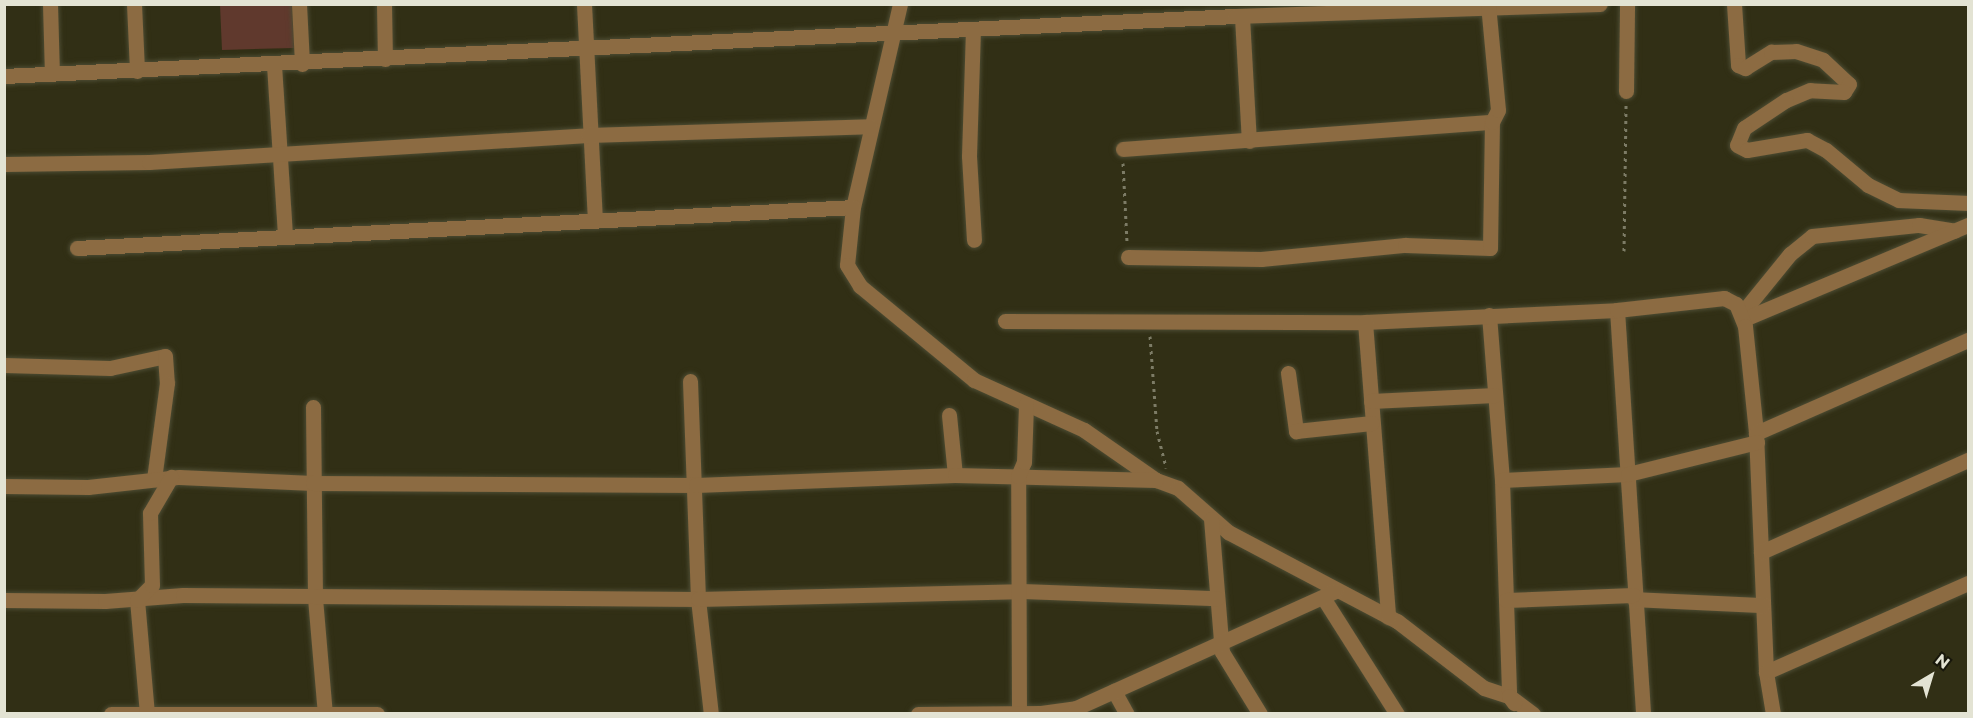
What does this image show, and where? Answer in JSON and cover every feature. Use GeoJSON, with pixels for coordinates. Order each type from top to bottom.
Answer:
{"type":"FeatureCollection","features":[{"type":"Feature","properties":{"kind":"street"},"geometry":{"type":"LineString","coordinates":[[50,4],[52,74]]}},
{"type":"Feature","properties":{"kind":"street"},"geometry":{"type":"LineString","coordinates":[[134,4],[137,71]]}},
{"type":"Feature","properties":{"kind":"street"},"geometry":{"type":"LineString","coordinates":[[299,4],[302,64]]}},
{"type":"Feature","properties":{"kind":"street"},"geometry":{"type":"LineString","coordinates":[[384,4],[385,59]]}},
{"type":"Feature","properties":{"kind":"street"},"geometry":{"type":"LineString","coordinates":[[584,4],[588,135],[596,221]]}},
{"type":"Feature","properties":{"kind":"street"},"geometry":{"type":"LineString","coordinates":[[900,4],[853,207],[847,265],[853,277],[965,373],[1084,430],[1156,480],[1178,488],[1211,519],[1329,595],[1388,617],[1484,688],[1509,696],[1533,714]]}},
{"type":"Feature","properties":{"kind":"street"},"geometry":{"type":"LineString","coordinates":[[4,76],[302,64],[973,30],[1237,13],[1600,4]]}},
{"type":"Feature","properties":{"kind":"street"},"geometry":{"type":"LineString","coordinates":[[1626,91],[1627,4]]}},
{"type":"Feature","properties":{"kind":"street"},"geometry":{"type":"LineString","coordinates":[[1734,4],[1738,65],[1745,68],[1771,52],[1796,51],[1823,60],[1849,84],[1844,92],[1810,90],[1786,100],[1744,128],[1737,145],[1747,150],[1807,140],[1826,150],[1868,185],[1899,200],[1968,202]]}},
{"type":"Feature","properties":{"kind":"street"},"geometry":{"type":"LineString","coordinates":[[1128,257],[1261,259],[1405,246],[1490,248],[1492,122],[1497,110],[1488,6]]}},
{"type":"Feature","properties":{"kind":"street"},"geometry":{"type":"LineString","coordinates":[[1237,13],[1249,141]]}},
{"type":"Feature","properties":{"kind":"street"},"geometry":{"type":"LineString","coordinates":[[973,30],[969,156],[974,240]]}},
{"type":"Feature","properties":{"kind":"street"},"geometry":{"type":"LineString","coordinates":[[274,65],[285,235]]}},
{"type":"Feature","properties":{"kind":"street"},"geometry":{"type":"LineString","coordinates":[[1123,149],[1492,122]]}},
{"type":"Feature","properties":{"kind":"street"},"geometry":{"type":"LineString","coordinates":[[4,164],[149,162],[280,152],[588,135],[870,126]]}},
{"type":"Feature","properties":{"kind":"street"},"geometry":{"type":"LineString","coordinates":[[77,248],[285,235],[853,207]]}},
{"type":"Feature","properties":{"kind":"street"},"geometry":{"type":"LineString","coordinates":[[1773,714],[1766,672],[1756,438],[1741,312],[1790,254],[1812,236],[1932,224],[1962,228]]}},
{"type":"Feature","properties":{"kind":"street"},"geometry":{"type":"LineString","coordinates":[[1005,321],[1365,322],[1617,310],[1713,299],[1741,312],[1962,228]]}},
{"type":"Feature","properties":{"kind":"street"},"geometry":{"type":"LineString","coordinates":[[1617,310],[1643,714]]}},
{"type":"Feature","properties":{"kind":"street"},"geometry":{"type":"LineString","coordinates":[[1489,315],[1502,480],[1509,696],[1521,714]]}},
{"type":"Feature","properties":{"kind":"street"},"geometry":{"type":"LineString","coordinates":[[1365,322],[1388,617]]}},
{"type":"Feature","properties":{"kind":"street"},"geometry":{"type":"LineString","coordinates":[[1502,480],[1628,474],[1756,438],[1968,340]]}},
{"type":"Feature","properties":{"kind":"street"},"geometry":{"type":"LineString","coordinates":[[4,365],[110,368],[165,356],[167,383],[154,479]]}},
{"type":"Feature","properties":{"kind":"street"},"geometry":{"type":"LineString","coordinates":[[1288,373],[1296,431],[1372,423]]}},
{"type":"Feature","properties":{"kind":"street"},"geometry":{"type":"LineString","coordinates":[[690,381],[696,485],[698,598],[711,714]]}},
{"type":"Feature","properties":{"kind":"street"},"geometry":{"type":"LineString","coordinates":[[1371,401],[1495,395]]}},
{"type":"Feature","properties":{"kind":"street"},"geometry":{"type":"LineString","coordinates":[[1019,713],[1022,591],[1018,476],[1024,462],[1026,404]]}},
{"type":"Feature","properties":{"kind":"street"},"geometry":{"type":"LineString","coordinates":[[313,407],[315,598],[324,713]]}},
{"type":"Feature","properties":{"kind":"street"},"geometry":{"type":"LineString","coordinates":[[949,416],[955,475]]}},
{"type":"Feature","properties":{"kind":"street"},"geometry":{"type":"LineString","coordinates":[[1761,552],[1968,460]]}},
{"type":"Feature","properties":{"kind":"street"},"geometry":{"type":"LineString","coordinates":[[4,486],[88,487],[171,477],[313,483],[696,485],[955,475],[1156,480]]}},
{"type":"Feature","properties":{"kind":"street"},"geometry":{"type":"LineString","coordinates":[[137,600],[152,585],[150,513],[171,477]]}},
{"type":"Feature","properties":{"kind":"street"},"geometry":{"type":"LineString","coordinates":[[1211,519],[1220,642],[1260,714]]}},
{"type":"Feature","properties":{"kind":"street"},"geometry":{"type":"LineString","coordinates":[[1766,672],[1968,583]]}},
{"type":"Feature","properties":{"kind":"street"},"geometry":{"type":"LineString","coordinates":[[4,600],[137,600],[183,595],[315,598],[698,598],[1022,591],[1217,598]]}},
{"type":"Feature","properties":{"kind":"street"},"geometry":{"type":"LineString","coordinates":[[918,714],[1019,713],[1076,708],[1329,595]]}},
{"type":"Feature","properties":{"kind":"street"},"geometry":{"type":"LineString","coordinates":[[1329,595],[1397,714]]}},
{"type":"Feature","properties":{"kind":"street"},"geometry":{"type":"LineString","coordinates":[[1506,600],[1634,597],[1763,605]]}},
{"type":"Feature","properties":{"kind":"street"},"geometry":{"type":"LineString","coordinates":[[137,600],[147,713]]}},
{"type":"Feature","properties":{"kind":"street"},"geometry":{"type":"LineString","coordinates":[[1114,691],[1127,714]]}},
{"type":"Feature","properties":{"kind":"street"},"geometry":{"type":"LineString","coordinates":[[111,714],[377,714]]}},
{"type":"Feature","properties":{"kind":"path"},"geometry":{"type":"LineString","coordinates":[[1624,252],[1626,91]]}},
{"type":"Feature","properties":{"kind":"path"},"geometry":{"type":"LineString","coordinates":[[1123,149],[1128,257]]}},
{"type":"Feature","properties":{"kind":"path"},"geometry":{"type":"LineString","coordinates":[[1149,322],[1157,431],[1167,471],[1178,488]]}},
{"type":"Feature","properties":{"kind":"shaded area"},"geometry":{"type":"Polygon","coordinates":[[[220,5],[292,5],[294,48],[222,50],[220,5]]]}}]}
